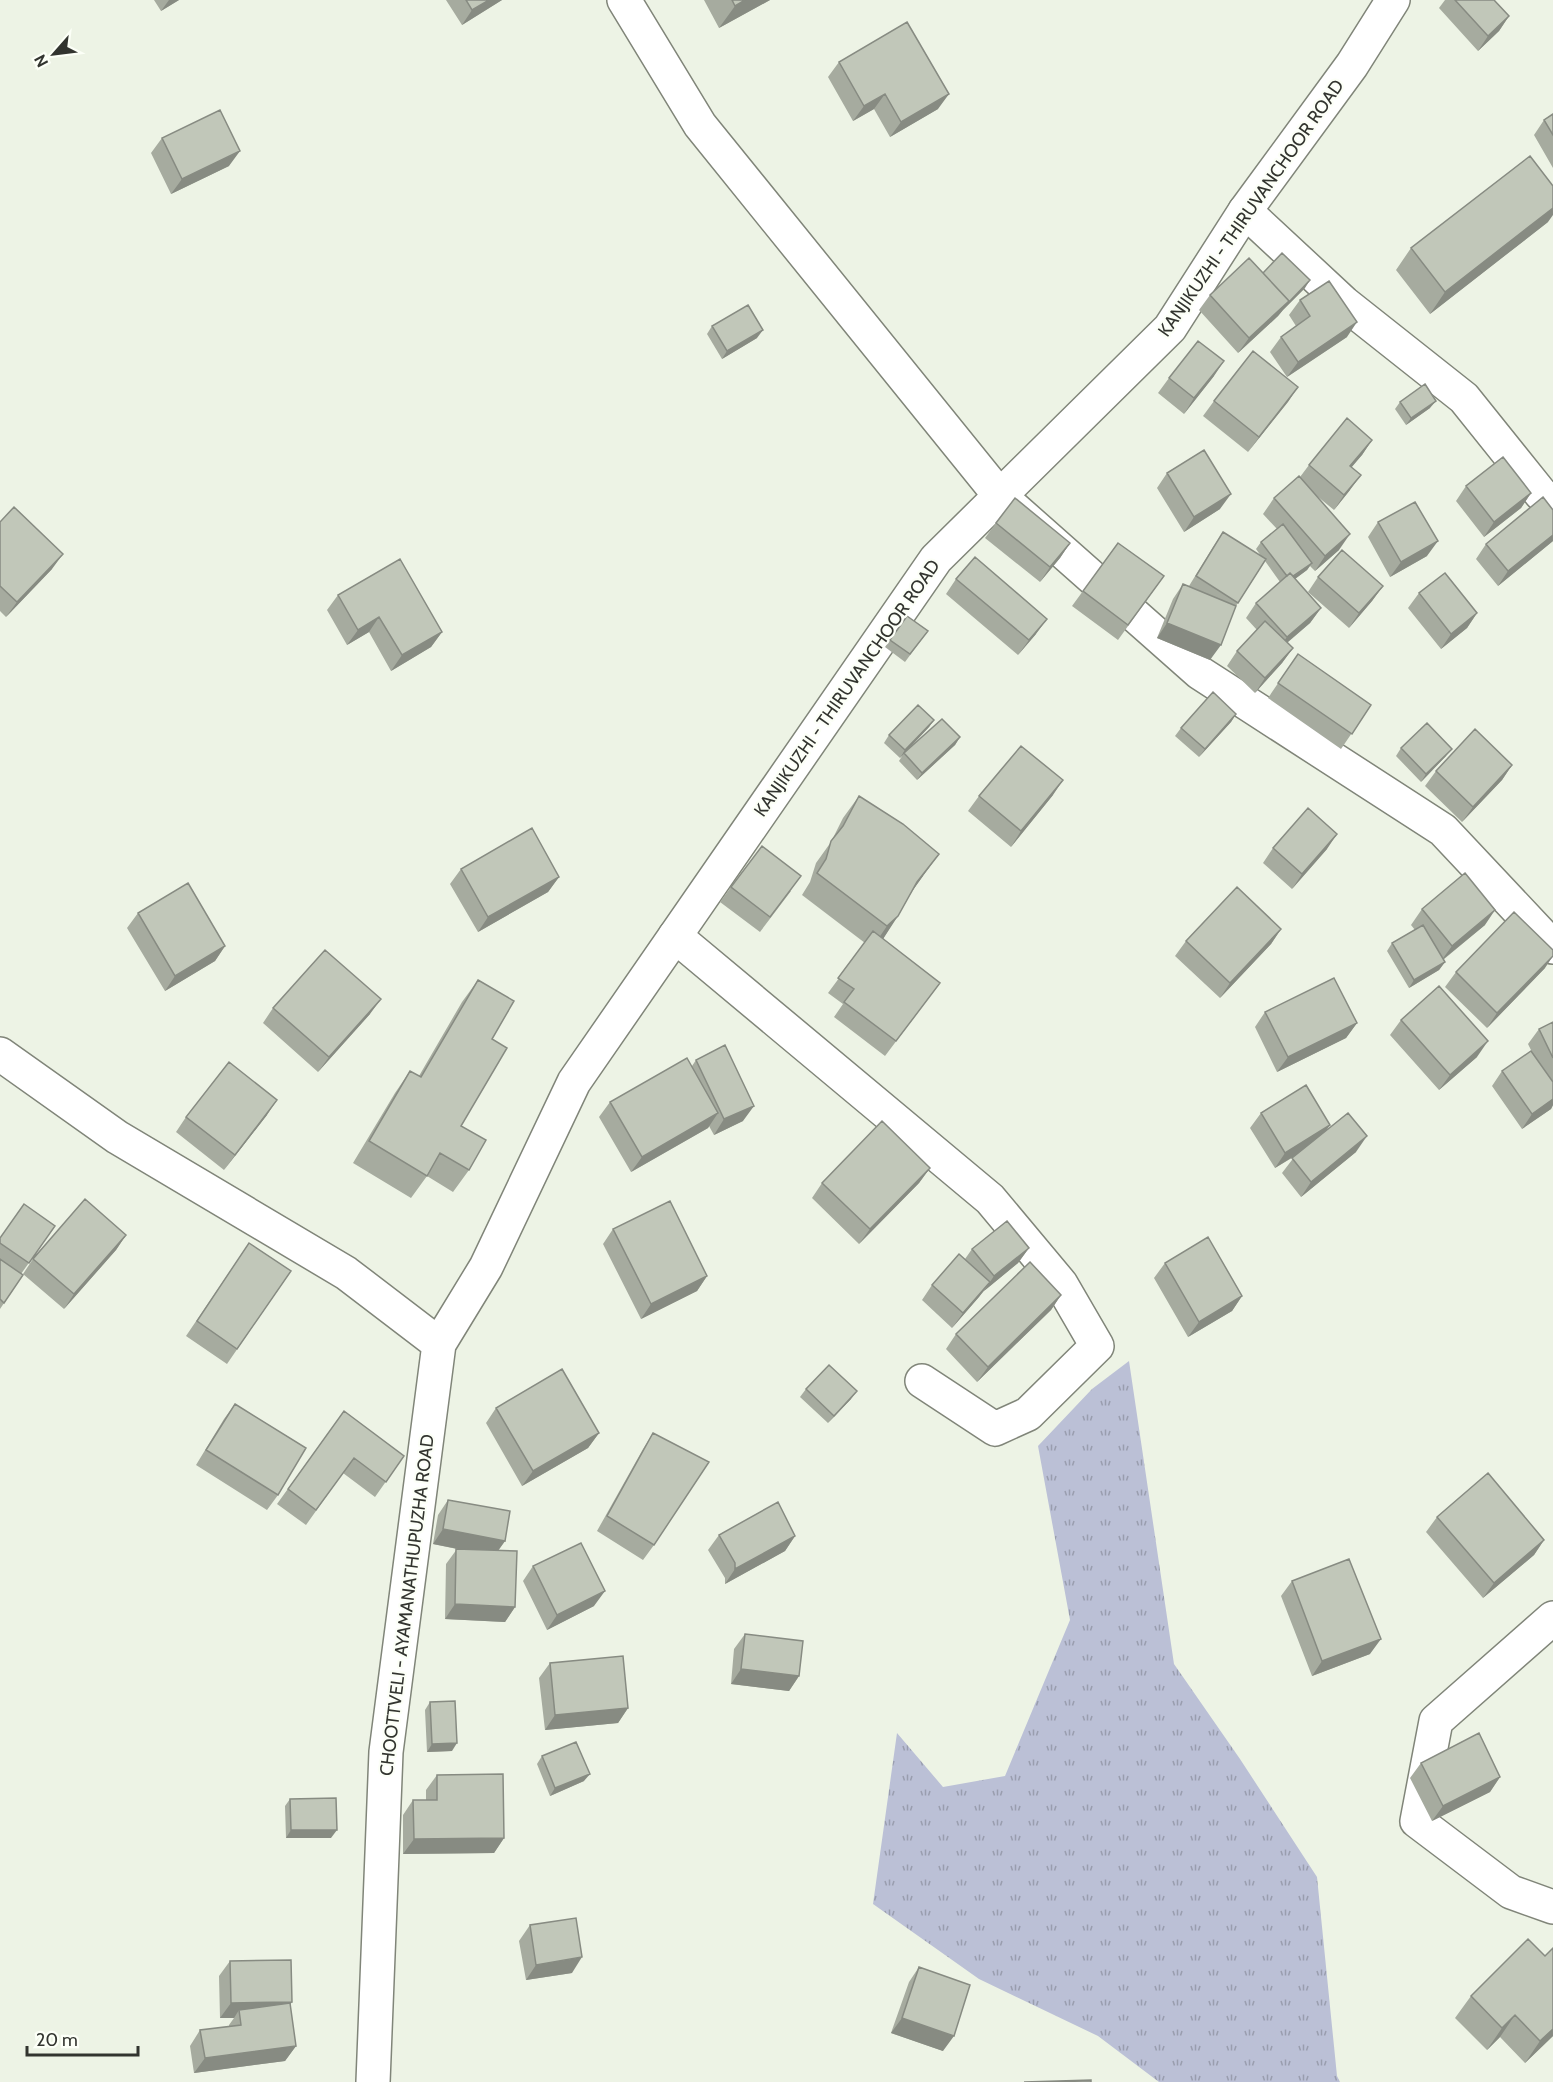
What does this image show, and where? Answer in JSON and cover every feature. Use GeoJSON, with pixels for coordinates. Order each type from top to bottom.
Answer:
{"type":"FeatureCollection","features":[{"type":"Feature","properties":{"kind":"street"},"geometry":{"type":"LineString","coordinates":[[624,0],[700,125],[1000,496],[1200,673],[1443,830],[1553,947]]}},
{"type":"Feature","properties":{"kind":"street","name":"KANJIKUZHI - THIRUVANCHOOR ROAD"},"geometry":{"type":"LineString","coordinates":[[439,1344],[486,1267],[574,1082],[936,559],[1170,328],[1245,211],[1352,65],[1393,0]]}},
{"type":"Feature","properties":{"kind":"street"},"geometry":{"type":"LineString","coordinates":[[1245,211],[1344,303],[1464,398],[1541,494],[1553,502]]}},
{"type":"Feature","properties":{"kind":"street"},"geometry":{"type":"LineString","coordinates":[[675,936],[990,1199],[1061,1284],[1097,1346],[1028,1414],[995,1429],[922,1381]]}},
{"type":"Feature","properties":{"kind":"street"},"geometry":{"type":"LineString","coordinates":[[0,1054],[117,1137],[346,1273],[439,1344]]}},
{"type":"Feature","properties":{"kind":"street","name":"CHOOTTVELI - AYAMANATHUPUZHA ROAD"},"geometry":{"type":"LineString","coordinates":[[373,2082],[386,1752],[439,1344]]}},
{"type":"Feature","properties":{"kind":"street"},"geometry":{"type":"LineString","coordinates":[[1553,1617],[1436,1721],[1417,1821],[1511,1892],[1553,1907]]}},
{"type":"Feature","properties":{"kind":"green space"},"geometry":{"type":"Polygon","coordinates":[[[1129,1361],[1174,1664],[1240,1759],[1317,1877],[1337,2076],[1340,2082],[1159,2082],[1098,2036],[979,1979],[873,1904],[897,1733],[943,1787],[1005,1776],[1070,1620],[1038,1446],[1092,1389],[1129,1361]]]}},
{"type":"Feature","properties":{"kind":"building"},"geometry":{"type":"Polygon","coordinates":[[[466,0],[489,0],[472,10],[466,0]]]}},
{"type":"Feature","properties":{"kind":"building"},"geometry":{"type":"Polygon","coordinates":[[[732,0],[745,0],[735,6],[732,0]]]}},
{"type":"Feature","properties":{"kind":"building"},"geometry":{"type":"Polygon","coordinates":[[[1455,0],[1494,0],[1509,16],[1488,36],[1455,0]]]}},
{"type":"Feature","properties":{"kind":"building"},"geometry":{"type":"Polygon","coordinates":[[[907,22],[949,94],[901,122],[885,94],[864,106],[839,62],[907,22]]]}},
{"type":"Feature","properties":{"kind":"building"},"geometry":{"type":"Polygon","coordinates":[[[220,110],[240,151],[182,179],[162,138],[220,110]]]}},
{"type":"Feature","properties":{"kind":"building"},"geometry":{"type":"Polygon","coordinates":[[[1553,114],[1553,135],[1544,120],[1553,114]]]}},
{"type":"Feature","properties":{"kind":"building"},"geometry":{"type":"Polygon","coordinates":[[[1530,156],[1553,186],[1553,208],[1445,292],[1411,248],[1530,156]]]}},
{"type":"Feature","properties":{"kind":"building"},"geometry":{"type":"Polygon","coordinates":[[[1282,253],[1310,280],[1288,303],[1289,301],[1263,273],[1282,253]]]}},
{"type":"Feature","properties":{"kind":"building"},"geometry":{"type":"Polygon","coordinates":[[[1249,258],[1289,301],[1249,338],[1210,295],[1249,258]]]}},
{"type":"Feature","properties":{"kind":"building"},"geometry":{"type":"Polygon","coordinates":[[[1329,281],[1357,322],[1298,362],[1281,337],[1310,316],[1300,300],[1329,281]]]}},
{"type":"Feature","properties":{"kind":"building"},"geometry":{"type":"Polygon","coordinates":[[[748,305],[763,330],[727,351],[712,326],[748,305]]]}},
{"type":"Feature","properties":{"kind":"building"},"geometry":{"type":"Polygon","coordinates":[[[1198,341],[1224,361],[1194,398],[1169,378],[1198,341]]]}},
{"type":"Feature","properties":{"kind":"building"},"geometry":{"type":"Polygon","coordinates":[[[1253,351],[1298,387],[1259,437],[1214,401],[1253,351]]]}},
{"type":"Feature","properties":{"kind":"building"},"geometry":{"type":"Polygon","coordinates":[[[1425,384],[1436,401],[1411,418],[1400,402],[1425,384]]]}},
{"type":"Feature","properties":{"kind":"building"},"geometry":{"type":"Polygon","coordinates":[[[1347,418],[1372,440],[1350,466],[1361,475],[1344,495],[1309,465],[1347,418]]]}},
{"type":"Feature","properties":{"kind":"building"},"geometry":{"type":"Polygon","coordinates":[[[1204,450],[1231,494],[1194,517],[1167,473],[1204,450]]]}},
{"type":"Feature","properties":{"kind":"building"},"geometry":{"type":"Polygon","coordinates":[[[1503,457],[1531,493],[1494,522],[1466,486],[1503,457]]]}},
{"type":"Feature","properties":{"kind":"building"},"geometry":{"type":"Polygon","coordinates":[[[1299,476],[1350,534],[1325,556],[1274,498],[1299,476]]]}},
{"type":"Feature","properties":{"kind":"building"},"geometry":{"type":"Polygon","coordinates":[[[1543,497],[1553,510],[1553,535],[1508,571],[1486,544],[1543,497]]]}},
{"type":"Feature","properties":{"kind":"building"},"geometry":{"type":"Polygon","coordinates":[[[1015,498],[1070,543],[1050,567],[996,523],[1015,498]]]}},
{"type":"Feature","properties":{"kind":"building"},"geometry":{"type":"Polygon","coordinates":[[[1415,502],[1438,541],[1401,562],[1378,522],[1415,502]]]}},
{"type":"Feature","properties":{"kind":"building"},"geometry":{"type":"Polygon","coordinates":[[[14,507],[63,554],[17,602],[0,586],[0,522],[14,507]]]}},
{"type":"Feature","properties":{"kind":"building"},"geometry":{"type":"Polygon","coordinates":[[[1283,524],[1312,563],[1293,576],[1290,573],[1287,576],[1261,542],[1283,524]]]}},
{"type":"Feature","properties":{"kind":"building"},"geometry":{"type":"Polygon","coordinates":[[[1223,532],[1266,559],[1238,603],[1196,576],[1223,532]]]}},
{"type":"Feature","properties":{"kind":"building"},"geometry":{"type":"Polygon","coordinates":[[[1118,543],[1164,576],[1128,625],[1083,591],[1118,543]]]}},
{"type":"Feature","properties":{"kind":"building"},"geometry":{"type":"Polygon","coordinates":[[[1342,550],[1383,586],[1359,613],[1318,577],[1342,550]]]}},
{"type":"Feature","properties":{"kind":"building"},"geometry":{"type":"Polygon","coordinates":[[[975,557],[1047,619],[1029,640],[956,579],[975,557]]]}},
{"type":"Feature","properties":{"kind":"building"},"geometry":{"type":"Polygon","coordinates":[[[400,559],[442,632],[402,655],[379,617],[358,630],[338,595],[400,559]]]}},
{"type":"Feature","properties":{"kind":"building"},"geometry":{"type":"Polygon","coordinates":[[[1290,573],[1321,608],[1287,637],[1256,603],[1290,573]]]}},
{"type":"Feature","properties":{"kind":"building"},"geometry":{"type":"Polygon","coordinates":[[[1445,573],[1477,613],[1451,634],[1419,593],[1445,573]]]}},
{"type":"Feature","properties":{"kind":"building"},"geometry":{"type":"Polygon","coordinates":[[[1183,584],[1236,606],[1221,645],[1167,623],[1183,584]]]}},
{"type":"Feature","properties":{"kind":"building"},"geometry":{"type":"Polygon","coordinates":[[[907,616],[928,631],[910,654],[890,640],[907,616]]]}},
{"type":"Feature","properties":{"kind":"building"},"geometry":{"type":"Polygon","coordinates":[[[1265,621],[1293,648],[1265,678],[1237,651],[1265,621]]]}},
{"type":"Feature","properties":{"kind":"building"},"geometry":{"type":"Polygon","coordinates":[[[1298,654],[1371,705],[1352,734],[1278,683],[1298,654]]]}},
{"type":"Feature","properties":{"kind":"building"},"geometry":{"type":"Polygon","coordinates":[[[1213,692],[1236,714],[1205,749],[1181,728],[1213,692]]]}},
{"type":"Feature","properties":{"kind":"building"},"geometry":{"type":"Polygon","coordinates":[[[918,705],[934,720],[905,750],[889,735],[918,705]]]}},
{"type":"Feature","properties":{"kind":"building"},"geometry":{"type":"Polygon","coordinates":[[[942,719],[960,737],[922,773],[904,753],[942,719]]]}},
{"type":"Feature","properties":{"kind":"building"},"geometry":{"type":"Polygon","coordinates":[[[1427,723],[1452,749],[1426,774],[1401,748],[1427,723]]]}},
{"type":"Feature","properties":{"kind":"building"},"geometry":{"type":"Polygon","coordinates":[[[1475,729],[1512,765],[1473,807],[1436,771],[1475,729]]]}},
{"type":"Feature","properties":{"kind":"building"},"geometry":{"type":"Polygon","coordinates":[[[1021,746],[1063,780],[1021,831],[979,796],[1021,746]]]}},
{"type":"Feature","properties":{"kind":"building"},"geometry":{"type":"Polygon","coordinates":[[[859,796],[903,824],[939,854],[917,882],[898,916],[887,926],[817,873],[826,859],[831,841],[843,826],[859,796]]]}},
{"type":"Feature","properties":{"kind":"building"},"geometry":{"type":"Polygon","coordinates":[[[1308,808],[1337,834],[1302,874],[1273,848],[1308,808]]]}},
{"type":"Feature","properties":{"kind":"building"},"geometry":{"type":"Polygon","coordinates":[[[532,828],[559,877],[488,917],[461,869],[532,828]]]}},
{"type":"Feature","properties":{"kind":"building"},"geometry":{"type":"Polygon","coordinates":[[[762,846],[801,876],[770,917],[731,887],[762,846]]]}},
{"type":"Feature","properties":{"kind":"building"},"geometry":{"type":"Polygon","coordinates":[[[1465,873],[1495,910],[1452,946],[1422,909],[1465,873]]]}},
{"type":"Feature","properties":{"kind":"building"},"geometry":{"type":"Polygon","coordinates":[[[188,883],[225,946],[175,976],[138,913],[188,883]]]}},
{"type":"Feature","properties":{"kind":"building"},"geometry":{"type":"Polygon","coordinates":[[[1237,887],[1281,929],[1230,983],[1186,941],[1237,887]]]}},
{"type":"Feature","properties":{"kind":"building"},"geometry":{"type":"Polygon","coordinates":[[[1514,912],[1553,950],[1553,956],[1497,1013],[1456,972],[1514,912]]]}},
{"type":"Feature","properties":{"kind":"building"},"geometry":{"type":"Polygon","coordinates":[[[1423,925],[1445,962],[1414,980],[1392,943],[1423,925]]]}},
{"type":"Feature","properties":{"kind":"building"},"geometry":{"type":"Polygon","coordinates":[[[873,931],[940,983],[896,1041],[844,1002],[854,989],[838,978],[873,931]]]}},
{"type":"Feature","properties":{"kind":"building"},"geometry":{"type":"Polygon","coordinates":[[[325,950],[381,999],[329,1057],[273,1008],[325,950]]]}},
{"type":"Feature","properties":{"kind":"building"},"geometry":{"type":"Polygon","coordinates":[[[1334,978],[1357,1023],[1288,1057],[1265,1012],[1334,978]]]}},
{"type":"Feature","properties":{"kind":"building"},"geometry":{"type":"Polygon","coordinates":[[[478,980],[514,1001],[492,1039],[507,1048],[461,1126],[486,1140],[469,1170],[440,1153],[427,1176],[369,1141],[410,1071],[421,1077],[478,980]]]}},
{"type":"Feature","properties":{"kind":"building"},"geometry":{"type":"Polygon","coordinates":[[[1439,986],[1488,1041],[1450,1075],[1401,1020],[1439,986]]]}},
{"type":"Feature","properties":{"kind":"building"},"geometry":{"type":"Polygon","coordinates":[[[1553,1022],[1553,1058],[1539,1029],[1553,1022]]]}},
{"type":"Feature","properties":{"kind":"building"},"geometry":{"type":"Polygon","coordinates":[[[725,1045],[754,1106],[724,1119],[696,1060],[725,1045]]]}},
{"type":"Feature","properties":{"kind":"building"},"geometry":{"type":"Polygon","coordinates":[[[1531,1051],[1553,1082],[1553,1099],[1532,1114],[1502,1071],[1531,1051]]]}},
{"type":"Feature","properties":{"kind":"building"},"geometry":{"type":"Polygon","coordinates":[[[687,1058],[718,1113],[642,1157],[610,1102],[687,1058]]]}},
{"type":"Feature","properties":{"kind":"building"},"geometry":{"type":"Polygon","coordinates":[[[229,1062],[277,1100],[235,1155],[186,1117],[229,1062]]]}},
{"type":"Feature","properties":{"kind":"building"},"geometry":{"type":"Polygon","coordinates":[[[1306,1085],[1330,1125],[1285,1153],[1261,1113],[1306,1085]]]}},
{"type":"Feature","properties":{"kind":"building"},"geometry":{"type":"Polygon","coordinates":[[[1348,1113],[1367,1136],[1311,1182],[1292,1158],[1348,1113]]]}},
{"type":"Feature","properties":{"kind":"building"},"geometry":{"type":"Polygon","coordinates":[[[882,1121],[930,1168],[870,1229],[822,1183],[882,1121]]]}},
{"type":"Feature","properties":{"kind":"building"},"geometry":{"type":"Polygon","coordinates":[[[85,1199],[126,1235],[74,1294],[33,1259],[85,1199]]]}},
{"type":"Feature","properties":{"kind":"building"},"geometry":{"type":"Polygon","coordinates":[[[670,1201],[707,1276],[651,1304],[613,1229],[670,1201]]]}},
{"type":"Feature","properties":{"kind":"building"},"geometry":{"type":"Polygon","coordinates":[[[24,1204],[55,1226],[29,1263],[0,1243],[0,1238],[24,1204]]]}},
{"type":"Feature","properties":{"kind":"building"},"geometry":{"type":"Polygon","coordinates":[[[1007,1221],[1029,1248],[994,1276],[972,1249],[1007,1221]]]}},
{"type":"Feature","properties":{"kind":"building"},"geometry":{"type":"Polygon","coordinates":[[[1208,1237],[1242,1296],[1199,1322],[1165,1263],[1208,1237]]]}},
{"type":"Feature","properties":{"kind":"building"},"geometry":{"type":"Polygon","coordinates":[[[249,1243],[291,1271],[237,1349],[197,1321],[249,1243]]]}},
{"type":"Feature","properties":{"kind":"building"},"geometry":{"type":"Polygon","coordinates":[[[959,1254],[990,1282],[963,1313],[932,1285],[959,1254]]]}},
{"type":"Feature","properties":{"kind":"building"},"geometry":{"type":"Polygon","coordinates":[[[0,1259],[23,1275],[4,1303],[0,1299],[0,1259]]]}},
{"type":"Feature","properties":{"kind":"building"},"geometry":{"type":"Polygon","coordinates":[[[1030,1262],[1061,1295],[988,1367],[956,1334],[1030,1262]]]}},
{"type":"Feature","properties":{"kind":"building"},"geometry":{"type":"Polygon","coordinates":[[[829,1365],[857,1391],[834,1416],[806,1389],[829,1365]]]}},
{"type":"Feature","properties":{"kind":"building"},"geometry":{"type":"Polygon","coordinates":[[[562,1369],[599,1433],[533,1471],[496,1408],[562,1369]]]}},
{"type":"Feature","properties":{"kind":"building"},"geometry":{"type":"Polygon","coordinates":[[[235,1404],[306,1448],[278,1495],[206,1450],[235,1404]]]}},
{"type":"Feature","properties":{"kind":"building"},"geometry":{"type":"Polygon","coordinates":[[[344,1411],[404,1456],[386,1482],[354,1458],[316,1510],[288,1489],[344,1411]]]}},
{"type":"Feature","properties":{"kind":"building"},"geometry":{"type":"Polygon","coordinates":[[[653,1433],[709,1462],[654,1545],[607,1516],[653,1433]]]}},
{"type":"Feature","properties":{"kind":"building"},"geometry":{"type":"Polygon","coordinates":[[[1488,1473],[1544,1540],[1494,1583],[1437,1517],[1488,1473]]]}},
{"type":"Feature","properties":{"kind":"building"},"geometry":{"type":"Polygon","coordinates":[[[448,1500],[510,1511],[505,1541],[443,1529],[448,1500]]]}},
{"type":"Feature","properties":{"kind":"building"},"geometry":{"type":"Polygon","coordinates":[[[778,1502],[795,1536],[735,1569],[735,1563],[719,1535],[778,1502]]]}},
{"type":"Feature","properties":{"kind":"building"},"geometry":{"type":"Polygon","coordinates":[[[581,1543],[605,1591],[557,1615],[533,1566],[581,1543]]]}},
{"type":"Feature","properties":{"kind":"building"},"geometry":{"type":"Polygon","coordinates":[[[456,1549],[517,1551],[515,1607],[455,1604],[456,1549]]]}},
{"type":"Feature","properties":{"kind":"building"},"geometry":{"type":"Polygon","coordinates":[[[1349,1559],[1381,1639],[1322,1661],[1292,1581],[1349,1559]]]}},
{"type":"Feature","properties":{"kind":"building"},"geometry":{"type":"Polygon","coordinates":[[[745,1634],[803,1641],[799,1676],[741,1669],[745,1634]]]}},
{"type":"Feature","properties":{"kind":"building"},"geometry":{"type":"Polygon","coordinates":[[[623,1656],[628,1708],[555,1715],[550,1663],[623,1656]]]}},
{"type":"Feature","properties":{"kind":"building"},"geometry":{"type":"Polygon","coordinates":[[[455,1701],[457,1743],[432,1744],[430,1702],[455,1701]]]}},
{"type":"Feature","properties":{"kind":"building"},"geometry":{"type":"Polygon","coordinates":[[[1479,1733],[1500,1777],[1443,1806],[1421,1763],[1479,1733]]]}},
{"type":"Feature","properties":{"kind":"building"},"geometry":{"type":"Polygon","coordinates":[[[576,1742],[590,1774],[555,1788],[542,1756],[576,1742]]]}},
{"type":"Feature","properties":{"kind":"building"},"geometry":{"type":"Polygon","coordinates":[[[503,1774],[504,1838],[414,1839],[413,1800],[437,1800],[437,1775],[503,1774]]]}},
{"type":"Feature","properties":{"kind":"building"},"geometry":{"type":"Polygon","coordinates":[[[336,1798],[337,1830],[291,1830],[290,1799],[336,1798]]]}},
{"type":"Feature","properties":{"kind":"building"},"geometry":{"type":"Polygon","coordinates":[[[576,1918],[582,1957],[536,1965],[530,1925],[576,1918]]]}},
{"type":"Feature","properties":{"kind":"building"},"geometry":{"type":"Polygon","coordinates":[[[1528,1939],[1545,1956],[1553,1948],[1553,2029],[1540,2041],[1515,2015],[1502,2028],[1471,1996],[1528,1939]]]}},
{"type":"Feature","properties":{"kind":"building"},"geometry":{"type":"Polygon","coordinates":[[[291,1960],[292,2002],[231,2003],[230,1961],[291,1960]]]}},
{"type":"Feature","properties":{"kind":"building"},"geometry":{"type":"Polygon","coordinates":[[[919,1967],[970,1985],[954,2036],[902,2018],[919,1967]]]}},
{"type":"Feature","properties":{"kind":"building"},"geometry":{"type":"Polygon","coordinates":[[[290,2003],[296,2046],[205,2058],[200,2030],[241,2025],[239,2010],[290,2003]]]}},
{"type":"Feature","properties":{"kind":"building"},"geometry":{"type":"Polygon","coordinates":[[[1091,2080],[1091,2082],[1024,2082],[1091,2080]]]}}]}
